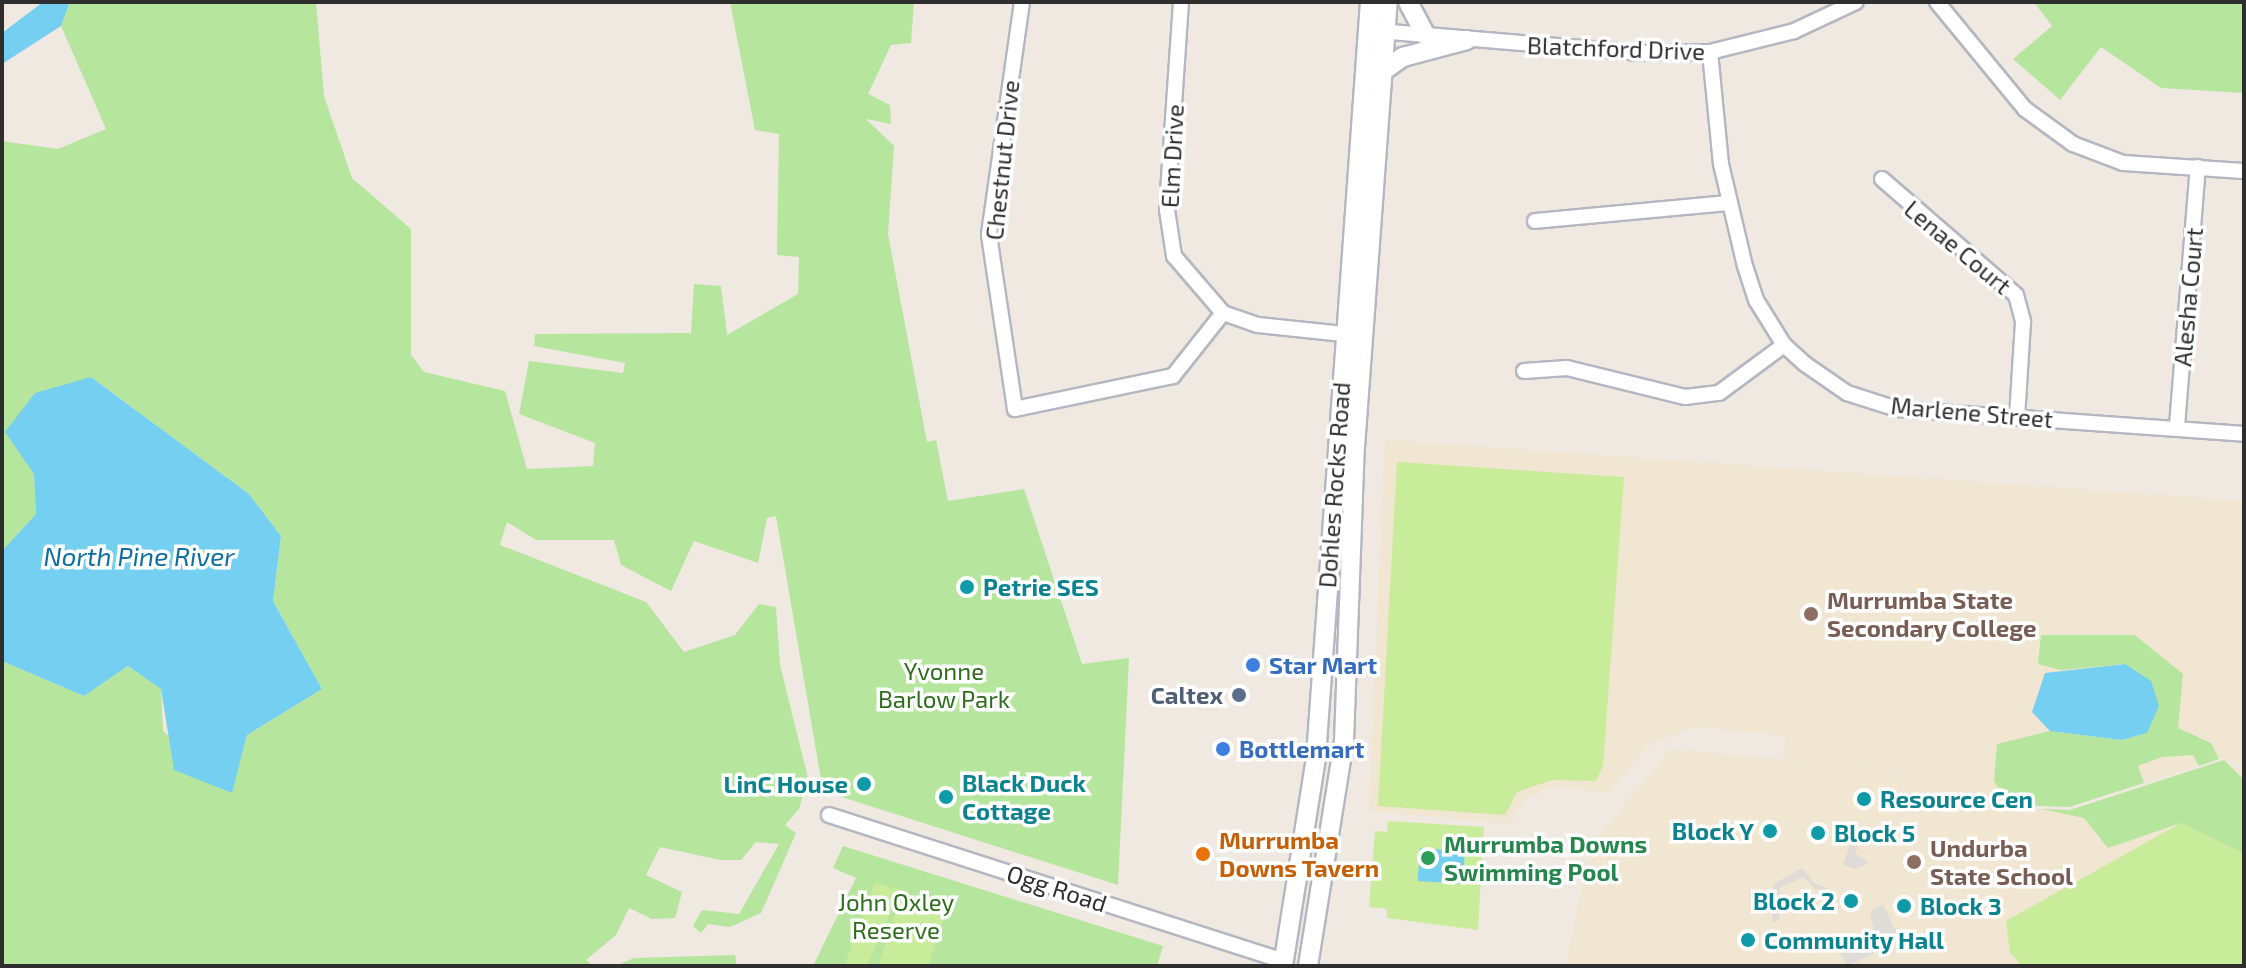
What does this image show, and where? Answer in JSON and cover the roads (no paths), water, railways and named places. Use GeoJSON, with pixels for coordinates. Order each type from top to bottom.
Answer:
{"type":"FeatureCollection","features":[{"type":"Feature","properties":{"kind":"main road","name":"Dohles Rocks Road"},"geometry":{"type":"LineString","coordinates":[[1308,966],[1344,741],[1355,447],[1382,72],[1370,2]]}},
{"type":"Feature","properties":{"kind":"main road","name":"Dohles Rocks Road"},"geometry":{"type":"LineString","coordinates":[[1284,964],[1316,757],[1344,334],[1377,31],[1388,2]]}},
{"type":"Feature","properties":{"kind":"main road"},"geometry":{"type":"LineString","coordinates":[[1408,2],[1426,36]]}},
{"type":"Feature","properties":{"kind":"main road"},"geometry":{"type":"LineString","coordinates":[[1382,72],[1403,57],[1467,40]]}},
{"type":"Feature","properties":{"kind":"street","name":"Chestnut Drive"},"geometry":{"type":"LineString","coordinates":[[1022,2],[989,235],[1015,409],[1173,376],[1223,313]]}},
{"type":"Feature","properties":{"kind":"street","name":"Elm Drive"},"geometry":{"type":"LineString","coordinates":[[1181,2],[1167,210],[1174,256],[1223,313]]}},
{"type":"Feature","properties":{"kind":"street","name":"Blatchford Drive"},"geometry":{"type":"LineString","coordinates":[[1377,31],[1467,40],[1710,52],[1794,31],[1856,2]]}},
{"type":"Feature","properties":{"kind":"street"},"geometry":{"type":"LineString","coordinates":[[1937,2],[2025,109],[2073,144],[2123,163],[2244,171]]}},
{"type":"Feature","properties":{"kind":"street","name":"Marlene Street"},"geometry":{"type":"LineString","coordinates":[[1710,52],[1729,203],[1756,300],[1784,345],[1869,403],[2017,417],[2177,426],[2244,434]]}},
{"type":"Feature","properties":{"kind":"street","name":"Alesha Court"},"geometry":{"type":"LineString","coordinates":[[2177,426],[2198,167]]}},
{"type":"Feature","properties":{"kind":"street","name":"Lenae Court"},"geometry":{"type":"LineString","coordinates":[[1882,179],[2016,295],[2023,322],[2017,417]]}},
{"type":"Feature","properties":{"kind":"street"},"geometry":{"type":"LineString","coordinates":[[1535,221],[1729,203]]}},
{"type":"Feature","properties":{"kind":"street"},"geometry":{"type":"LineString","coordinates":[[1223,313],[1258,325],[1344,334]]}},
{"type":"Feature","properties":{"kind":"street"},"geometry":{"type":"LineString","coordinates":[[1524,371],[1567,368],[1685,397],[1719,393],[1784,345]]}},
{"type":"Feature","properties":{"kind":"street","name":"Ogg Road"},"geometry":{"type":"LineString","coordinates":[[829,815],[1284,964]]}},
{"type":"Feature","properties":{"kind":"water"},"geometry":{"type":"Polygon","coordinates":[[[43,2],[70,2],[61,26],[2,64],[2,33],[43,2]]]}},
{"type":"Feature","properties":{"kind":"water","name":"North Pine River"},"geometry":{"type":"Polygon","coordinates":[[[91,377],[249,494],[281,536],[273,601],[322,689],[247,735],[232,793],[174,770],[161,689],[128,666],[84,696],[2,661],[2,551],[36,514],[34,474],[5,432],[35,393],[91,377]]]}},
{"type":"Feature","properties":{"kind":"water"},"geometry":{"type":"Polygon","coordinates":[[[2125,664],[2151,681],[2159,706],[2147,733],[2121,740],[2050,731],[2032,712],[2045,673],[2125,664]]]}},
{"type":"Feature","properties":{"kind":"water"},"geometry":{"type":"Polygon","coordinates":[[[1420,848],[1465,851],[1463,884],[1418,881],[1420,848]]]}},
{"type":"Feature","properties":{"kind":"place","name":"Petrie SES"},"geometry":{"type":"Point","coordinates":[967,587]}},
{"type":"Feature","properties":{"kind":"place","name":"Murrumba State Secondary College"},"geometry":{"type":"Point","coordinates":[1811,614]}},
{"type":"Feature","properties":{"kind":"place","name":"Star Mart"},"geometry":{"type":"Point","coordinates":[1253,665]}},
{"type":"Feature","properties":{"kind":"place","name":"Caltex"},"geometry":{"type":"Point","coordinates":[1239,695]}},
{"type":"Feature","properties":{"kind":"place","name":"Bottlemart"},"geometry":{"type":"Point","coordinates":[1223,749]}},
{"type":"Feature","properties":{"kind":"place","name":"LinC House"},"geometry":{"type":"Point","coordinates":[864,784]}},
{"type":"Feature","properties":{"kind":"place","name":"Black Duck Cottage"},"geometry":{"type":"Point","coordinates":[946,797]}},
{"type":"Feature","properties":{"kind":"place","name":"Resource Cen"},"geometry":{"type":"Point","coordinates":[1864,799]}},
{"type":"Feature","properties":{"kind":"place","name":"Block Y"},"geometry":{"type":"Point","coordinates":[1770,831]}},
{"type":"Feature","properties":{"kind":"place","name":"Block 5"},"geometry":{"type":"Point","coordinates":[1818,833]}},
{"type":"Feature","properties":{"kind":"place","name":"Murrumba Downs Tavern"},"geometry":{"type":"Point","coordinates":[1203,854]}},
{"type":"Feature","properties":{"kind":"place","name":"Murrumba Downs Swimming Pool"},"geometry":{"type":"Point","coordinates":[1428,858]}},
{"type":"Feature","properties":{"kind":"place","name":"Undurba State School"},"geometry":{"type":"Point","coordinates":[1914,862]}},
{"type":"Feature","properties":{"kind":"place","name":"Block 2"},"geometry":{"type":"Point","coordinates":[1851,901]}},
{"type":"Feature","properties":{"kind":"place","name":"Block 3"},"geometry":{"type":"Point","coordinates":[1904,906]}},
{"type":"Feature","properties":{"kind":"place","name":"Community Hall"},"geometry":{"type":"Point","coordinates":[1748,940]}},
{"type":"Feature","properties":{"kind":"park label","name":"Yvonne Barlow Park"},"geometry":{"type":"Point","coordinates":[944,685]}},
{"type":"Feature","properties":{"kind":"park label","name":"John Oxley Reserve"},"geometry":{"type":"Point","coordinates":[896,916]}}]}
